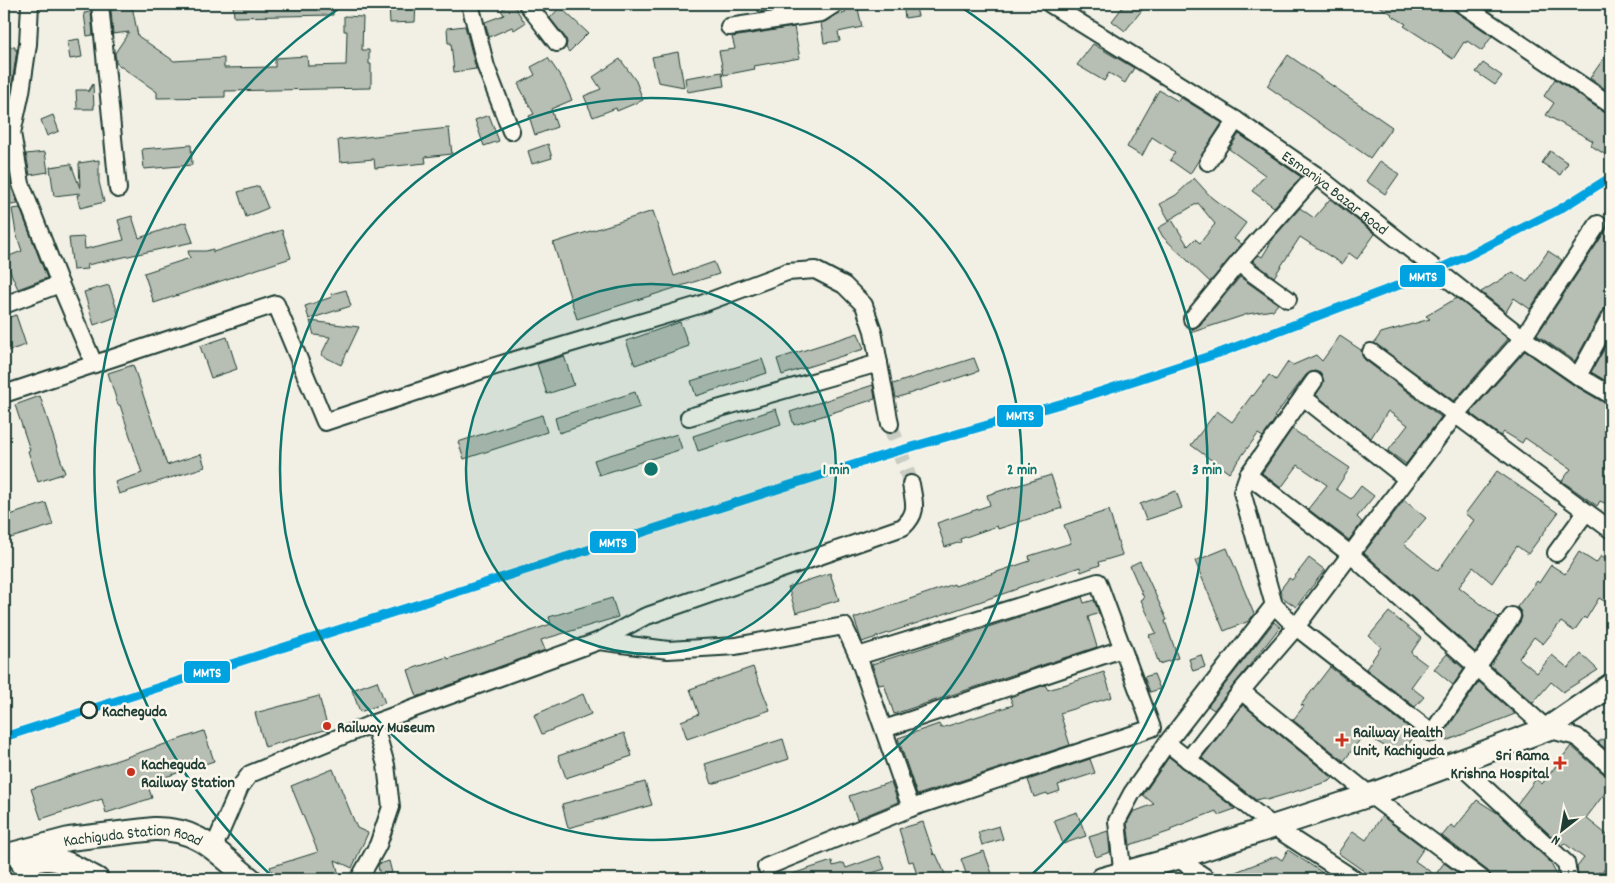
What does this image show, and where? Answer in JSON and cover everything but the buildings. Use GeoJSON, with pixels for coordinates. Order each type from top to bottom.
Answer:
{"type":"FeatureCollection","features":[{"type":"Feature","properties":{"kind":"main road"},"geometry":{"type":"LineString","coordinates":[[1102,879],[1123,876],[1370,795],[1547,729],[1611,685]]}},
{"type":"Feature","properties":{"kind":"main road","name":"Kachiguda Station Road"},"geometry":{"type":"LineString","coordinates":[[4,856],[69,839],[154,829],[179,830],[214,847],[250,879]]}},
{"type":"Feature","properties":{"kind":"main road","name":"Kachiguda Station Road"},"geometry":{"type":"LineString","coordinates":[[4,870],[35,861],[53,859],[97,879]]}},
{"type":"Feature","properties":{"kind":"street"},"geometry":{"type":"LineString","coordinates":[[30,4],[28,44],[21,92],[12,133],[21,184],[94,364]]}},
{"type":"Feature","properties":{"kind":"street"},"geometry":{"type":"LineString","coordinates":[[100,4],[118,189]]}},
{"type":"Feature","properties":{"kind":"street"},"geometry":{"type":"LineString","coordinates":[[470,4],[486,67],[511,132]]}},
{"type":"Feature","properties":{"kind":"street"},"geometry":{"type":"LineString","coordinates":[[526,4],[557,43]]}},
{"type":"Feature","properties":{"kind":"street"},"geometry":{"type":"LineString","coordinates":[[729,27],[821,14],[835,4]]}},
{"type":"Feature","properties":{"kind":"street","name":"Esmaniya Bazar Road"},"geometry":{"type":"LineString","coordinates":[[1050,4],[1236,120],[1316,175],[1523,338],[1611,396]]}},
{"type":"Feature","properties":{"kind":"street"},"geometry":{"type":"LineString","coordinates":[[1462,4],[1611,105]]}},
{"type":"Feature","properties":{"kind":"street"},"geometry":{"type":"LineString","coordinates":[[1208,162],[1236,120]]}},
{"type":"Feature","properties":{"kind":"street"},"geometry":{"type":"LineString","coordinates":[[1192,319],[1238,263],[1316,175]]}},
{"type":"Feature","properties":{"kind":"street"},"geometry":{"type":"LineString","coordinates":[[1188,760],[1241,691],[1296,627],[1455,415],[1523,338],[1598,224]]}},
{"type":"Feature","properties":{"kind":"street"},"geometry":{"type":"LineString","coordinates":[[1238,263],[1288,299]]}},
{"type":"Feature","properties":{"kind":"street"},"geometry":{"type":"LineString","coordinates":[[4,394],[276,304],[325,422],[492,368],[699,305],[787,272],[815,270],[844,285],[864,305],[873,331],[890,424]]}},
{"type":"Feature","properties":{"kind":"street"},"geometry":{"type":"LineString","coordinates":[[4,305],[60,284]]}},
{"type":"Feature","properties":{"kind":"street"},"geometry":{"type":"LineString","coordinates":[[1578,376],[1611,316]]}},
{"type":"Feature","properties":{"kind":"street"},"geometry":{"type":"LineString","coordinates":[[1371,352],[1611,530]]}},
{"type":"Feature","properties":{"kind":"street"},"geometry":{"type":"LineString","coordinates":[[689,416],[879,363]]}},
{"type":"Feature","properties":{"kind":"street"},"geometry":{"type":"LineString","coordinates":[[1314,381],[1248,476],[1242,492],[1274,605],[1296,627],[1432,734],[1512,616]]}},
{"type":"Feature","properties":{"kind":"street"},"geometry":{"type":"LineString","coordinates":[[1303,397],[1407,479]]}},
{"type":"Feature","properties":{"kind":"street"},"geometry":{"type":"LineString","coordinates":[[1248,476],[1350,554],[1547,729],[1577,737],[1611,767]]}},
{"type":"Feature","properties":{"kind":"street"},"geometry":{"type":"LineString","coordinates":[[214,847],[240,786],[250,774],[374,723],[599,641],[644,616],[903,527],[911,519],[915,508],[911,484]]}},
{"type":"Feature","properties":{"kind":"street"},"geometry":{"type":"LineString","coordinates":[[1556,553],[1586,512]]}},
{"type":"Feature","properties":{"kind":"street"},"geometry":{"type":"LineString","coordinates":[[766,867],[911,808],[1152,728],[1098,582],[858,656]]}},
{"type":"Feature","properties":{"kind":"street"},"geometry":{"type":"LineString","coordinates":[[1123,876],[1117,821],[1132,793],[1167,743],[1274,605]]}},
{"type":"Feature","properties":{"kind":"street"},"geometry":{"type":"LineString","coordinates":[[599,641],[668,650],[736,646],[844,626],[858,656],[911,808]]}},
{"type":"Feature","properties":{"kind":"street"},"geometry":{"type":"LineString","coordinates":[[884,729],[1122,649]]}},
{"type":"Feature","properties":{"kind":"street"},"geometry":{"type":"LineString","coordinates":[[1241,691],[1370,795],[1482,879]]}},
{"type":"Feature","properties":{"kind":"street"},"geometry":{"type":"LineString","coordinates":[[359,879],[378,845],[392,807],[386,765],[374,723]]}},
{"type":"Feature","properties":{"kind":"street"},"geometry":{"type":"LineString","coordinates":[[1167,743],[1274,827],[1354,879]]}},
{"type":"Feature","properties":{"kind":"street"},"geometry":{"type":"LineString","coordinates":[[1457,762],[1566,862],[1569,879]]}},
{"type":"Feature","properties":{"kind":"street"},"geometry":{"type":"LineString","coordinates":[[1178,858],[1208,879]]}},
{"type":"Feature","properties":{"kind":"tunnel"},"geometry":{"type":"LineString","coordinates":[[890,424],[911,484]]}},
{"type":"Feature","properties":{"kind":"transit line","name":"MMTS"},"geometry":{"type":"LineString","coordinates":[[4,737],[884,455],[1084,397],[1222,352],[1423,276],[1560,209],[1611,177]]}},
{"type":"Feature","properties":{"kind":"place","name":"Kacheguda"},"geometry":{"type":"Point","coordinates":[89,710]}},
{"type":"Feature","properties":{"kind":"place","name":"Railway Museum"},"geometry":{"type":"Point","coordinates":[327,726]}},
{"type":"Feature","properties":{"kind":"place","name":"Railway Health Unit, Kachiguda"},"geometry":{"type":"Point","coordinates":[1342,740]}},
{"type":"Feature","properties":{"kind":"place","name":"Sri Rama Krishna Hospital"},"geometry":{"type":"Point","coordinates":[1560,763]}},
{"type":"Feature","properties":{"kind":"place","name":"Kacheguda Railway Station"},"geometry":{"type":"Point","coordinates":[131,772]}}]}
